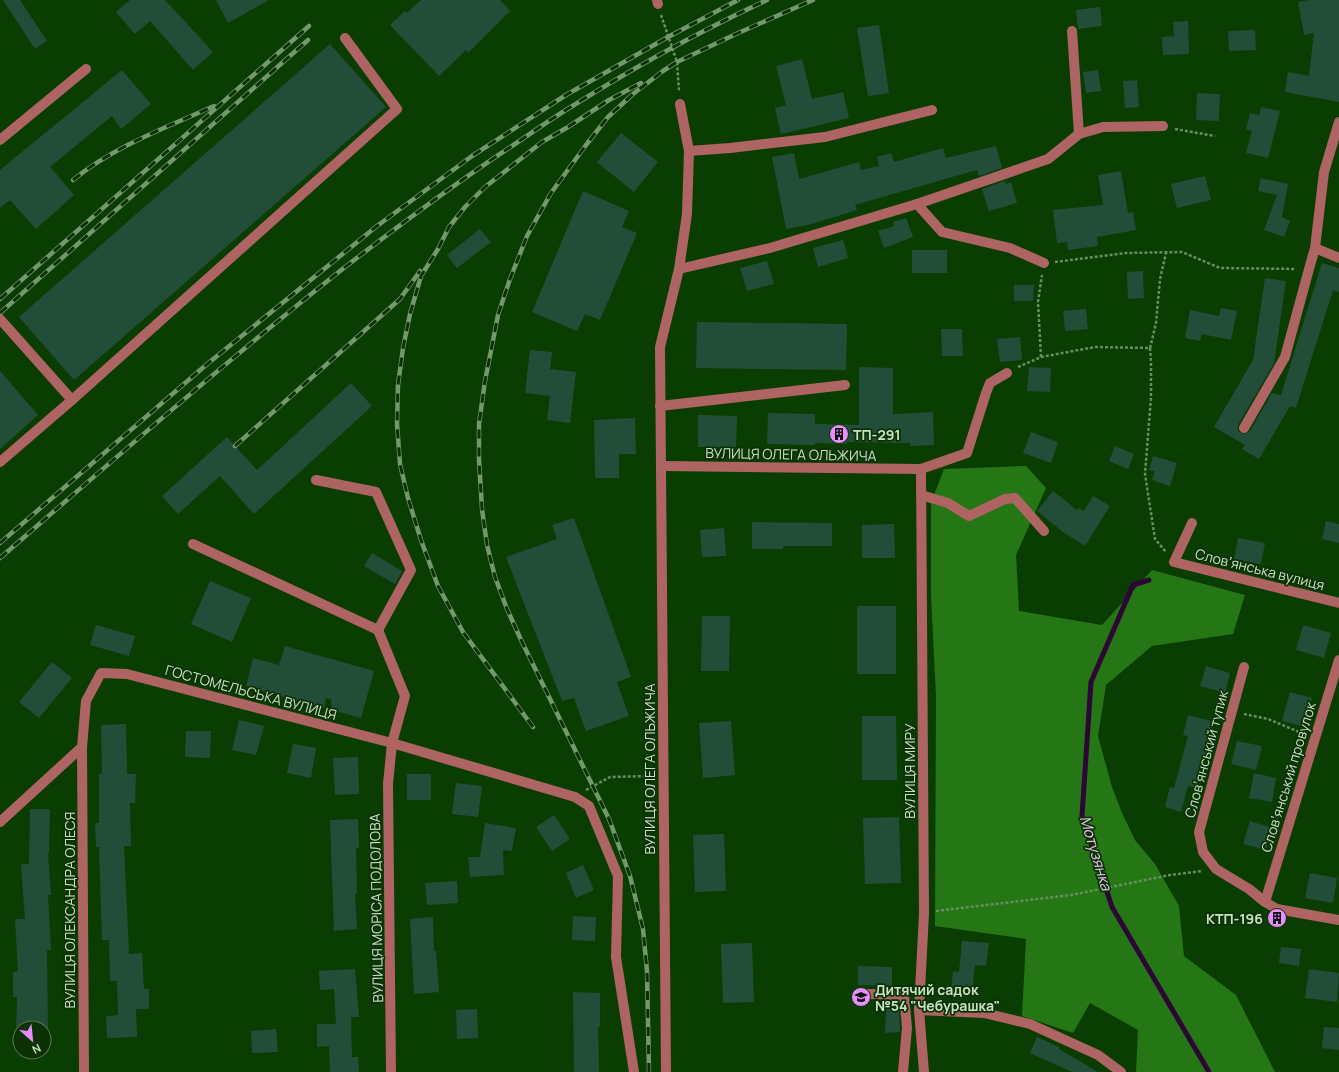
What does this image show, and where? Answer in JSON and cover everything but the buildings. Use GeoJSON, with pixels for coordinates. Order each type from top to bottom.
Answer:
{"type":"FeatureCollection","features":[{"type":"Feature","properties":{"kind":"street"},"geometry":{"type":"LineString","coordinates":[[1072,31],[1079,134]]}},
{"type":"Feature","properties":{"kind":"street"},"geometry":{"type":"LineString","coordinates":[[0,462],[72,400],[397,109],[345,38]]}},
{"type":"Feature","properties":{"kind":"street"},"geometry":{"type":"LineString","coordinates":[[0,140],[86,69]]}},
{"type":"Feature","properties":{"kind":"street","name":"ВУЛИЦЯ ОЛЕГА ОЛЬЖИЧА"},"geometry":{"type":"LineString","coordinates":[[666,1072],[660,347],[679,269],[687,214],[690,151],[680,104]]}},
{"type":"Feature","properties":{"kind":"street"},"geometry":{"type":"LineString","coordinates":[[690,151],[825,137],[932,110]]}},
{"type":"Feature","properties":{"kind":"street"},"geometry":{"type":"LineString","coordinates":[[1244,428],[1286,357],[1316,248],[1324,172],[1339,122]]}},
{"type":"Feature","properties":{"kind":"street"},"geometry":{"type":"LineString","coordinates":[[679,269],[770,248],[917,204],[1048,159],[1079,134],[1103,127],[1163,126]]}},
{"type":"Feature","properties":{"kind":"street"},"geometry":{"type":"LineString","coordinates":[[917,204],[942,232],[1010,248],[1044,263]]}},
{"type":"Feature","properties":{"kind":"street"},"geometry":{"type":"LineString","coordinates":[[1316,248],[1339,258]]}},
{"type":"Feature","properties":{"kind":"street"},"geometry":{"type":"LineString","coordinates":[[0,319],[72,400]]}},
{"type":"Feature","properties":{"kind":"street","name":"ВУЛИЦЯ ОЛЕГА ОЛЬЖИЧА"},"geometry":{"type":"LineString","coordinates":[[662,466],[921,469],[968,453],[990,383],[1007,373]]}},
{"type":"Feature","properties":{"kind":"street"},"geometry":{"type":"LineString","coordinates":[[660,406],[846,385]]}},
{"type":"Feature","properties":{"kind":"street","name":"ВУЛИЦЯ МИРУ"},"geometry":{"type":"LineString","coordinates":[[921,469],[924,913],[919,1010],[924,1072]]}},
{"type":"Feature","properties":{"kind":"street"},"geometry":{"type":"LineString","coordinates":[[193,544],[378,630],[411,570],[376,492],[316,480]]}},
{"type":"Feature","properties":{"kind":"street"},"geometry":{"type":"LineString","coordinates":[[921,495],[948,503],[969,516],[1005,500],[1015,498],[1044,531]]}},
{"type":"Feature","properties":{"kind":"street"},"geometry":{"type":"LineString","coordinates":[[1174,562],[1192,524]]}},
{"type":"Feature","properties":{"kind":"street","name":"Словʼянська вулиця"},"geometry":{"type":"LineString","coordinates":[[1174,562],[1339,603]]}},
{"type":"Feature","properties":{"kind":"street","name":"ВУЛИЦЯ МОРІСА ПОДОЛОВА"},"geometry":{"type":"LineString","coordinates":[[378,630],[405,696],[392,743],[388,784],[391,1072]]}},
{"type":"Feature","properties":{"kind":"street","name":"Словʼянський провулок"},"geometry":{"type":"LineString","coordinates":[[1265,902],[1339,660]]}},
{"type":"Feature","properties":{"kind":"street","name":"Словʼянський тупик"},"geometry":{"type":"LineString","coordinates":[[1216,869],[1203,852],[1199,832],[1244,667]]}},
{"type":"Feature","properties":{"kind":"street","name":"ГОСТОМЕЛЬСЬКА ВУЛИЦЯ"},"geometry":{"type":"LineString","coordinates":[[82,747],[86,701],[101,673],[127,674],[392,743],[575,797]]}},
{"type":"Feature","properties":{"kind":"street"},"geometry":{"type":"LineString","coordinates":[[0,822],[82,747]]}},
{"type":"Feature","properties":{"kind":"street","name":"ВУЛИЦЯ ОЛЕКСАНДРА ОЛЕСЯ"},"geometry":{"type":"LineString","coordinates":[[82,747],[84,1072]]}},
{"type":"Feature","properties":{"kind":"street"},"geometry":{"type":"LineString","coordinates":[[575,797],[588,806],[618,876],[616,957],[634,1072]]}},
{"type":"Feature","properties":{"kind":"street"},"geometry":{"type":"LineString","coordinates":[[1216,869],[1278,909],[1339,920]]}},
{"type":"Feature","properties":{"kind":"street"},"geometry":{"type":"LineString","coordinates":[[869,994],[904,995],[906,1028],[903,1072]]}},
{"type":"Feature","properties":{"kind":"street"},"geometry":{"type":"LineString","coordinates":[[919,1010],[984,1014],[1030,1024],[1098,1055],[1121,1072]]}},
{"type":"Feature","properties":{"kind":"path"},"geometry":{"type":"LineString","coordinates":[[657,2],[677,62],[680,104]]}},
{"type":"Feature","properties":{"kind":"path"},"geometry":{"type":"LineString","coordinates":[[1163,126],[1215,136]]}},
{"type":"Feature","properties":{"kind":"path"},"geometry":{"type":"LineString","coordinates":[[1166,252],[1160,279],[1156,323],[1150,348],[1151,397],[1145,474],[1155,539],[1174,562]]}},
{"type":"Feature","properties":{"kind":"path"},"geometry":{"type":"LineString","coordinates":[[1041,357],[1038,302],[1044,263],[1126,253],[1182,252],[1220,268],[1309,269]]}},
{"type":"Feature","properties":{"kind":"path"},"geometry":{"type":"LineString","coordinates":[[1007,373],[1041,357],[1095,347],[1150,348]]}},
{"type":"Feature","properties":{"kind":"path"},"geometry":{"type":"LineString","coordinates":[[1232,710],[1268,719],[1315,738]]}},
{"type":"Feature","properties":{"kind":"path"},"geometry":{"type":"LineString","coordinates":[[575,797],[610,777],[663,776]]}},
{"type":"Feature","properties":{"kind":"path"},"geometry":{"type":"LineString","coordinates":[[924,913],[1071,895],[1170,875],[1216,869]]}},
{"type":"Feature","properties":{"kind":"green space"},"geometry":{"type":"Polygon","coordinates":[[[1026,466],[1046,488],[1016,555],[1019,611],[1102,625],[1152,570],[1245,595],[1233,634],[1152,646],[1106,685],[1098,736],[1112,787],[1122,813],[1135,840],[1155,864],[1179,906],[1184,956],[1236,995],[1275,1072],[1136,1072],[1138,1030],[1090,1003],[1073,1033],[1022,1016],[1026,939],[935,926],[936,696],[931,596],[931,503],[944,469],[1026,466]]]}},
{"type":"Feature","properties":{"kind":"waterway","name":"Мотузянка"},"geometry":{"type":"LineString","coordinates":[[1149,580],[1133,585],[1091,682],[1082,816],[1112,907],[1209,1072]]}},
{"type":"Feature","properties":{"kind":"railway"},"geometry":{"type":"LineString","coordinates":[[0,543],[206,365],[377,226],[472,156],[566,95],[668,37],[738,0]]}},
{"type":"Feature","properties":{"kind":"railway"},"geometry":{"type":"LineString","coordinates":[[0,558],[254,341],[384,237],[495,157],[590,95],[690,38],[767,0]]}},
{"type":"Feature","properties":{"kind":"railway"},"geometry":{"type":"LineString","coordinates":[[649,1072],[647,971],[643,929],[630,876],[609,819],[507,609],[495,577],[487,545],[482,509],[479,460],[479,424],[485,381],[498,315],[527,236],[551,193],[608,117],[633,94],[677,62],[813,0]]}},
{"type":"Feature","properties":{"kind":"railway"},"geometry":{"type":"LineString","coordinates":[[0,299],[309,26]]}},
{"type":"Feature","properties":{"kind":"railway"},"geometry":{"type":"LineString","coordinates":[[0,313],[308,40]]}},
{"type":"Feature","properties":{"kind":"railway"},"geometry":{"type":"LineString","coordinates":[[533,727],[463,632],[438,586],[421,540],[408,498],[400,464],[397,424],[398,385],[403,348],[410,314],[421,276],[438,249],[449,227],[465,207],[485,187],[542,142],[609,100],[641,83]]}},
{"type":"Feature","properties":{"kind":"railway"},"geometry":{"type":"LineString","coordinates":[[73,180],[89,168],[123,147],[214,106]]}},
{"type":"Feature","properties":{"kind":"railway"},"geometry":{"type":"LineString","coordinates":[[235,446],[400,299],[420,271]]}},
{"type":"Feature","properties":{"kind":"place","name":"ТП-291"},"geometry":{"type":"Point","coordinates":[839,434]}},
{"type":"Feature","properties":{"kind":"place","name":"КТП-196"},"geometry":{"type":"Point","coordinates":[1277,918]}},
{"type":"Feature","properties":{"kind":"place","name":"Дитячий садок №54 \"Чебурашка\""},"geometry":{"type":"Point","coordinates":[861,997]}}]}
